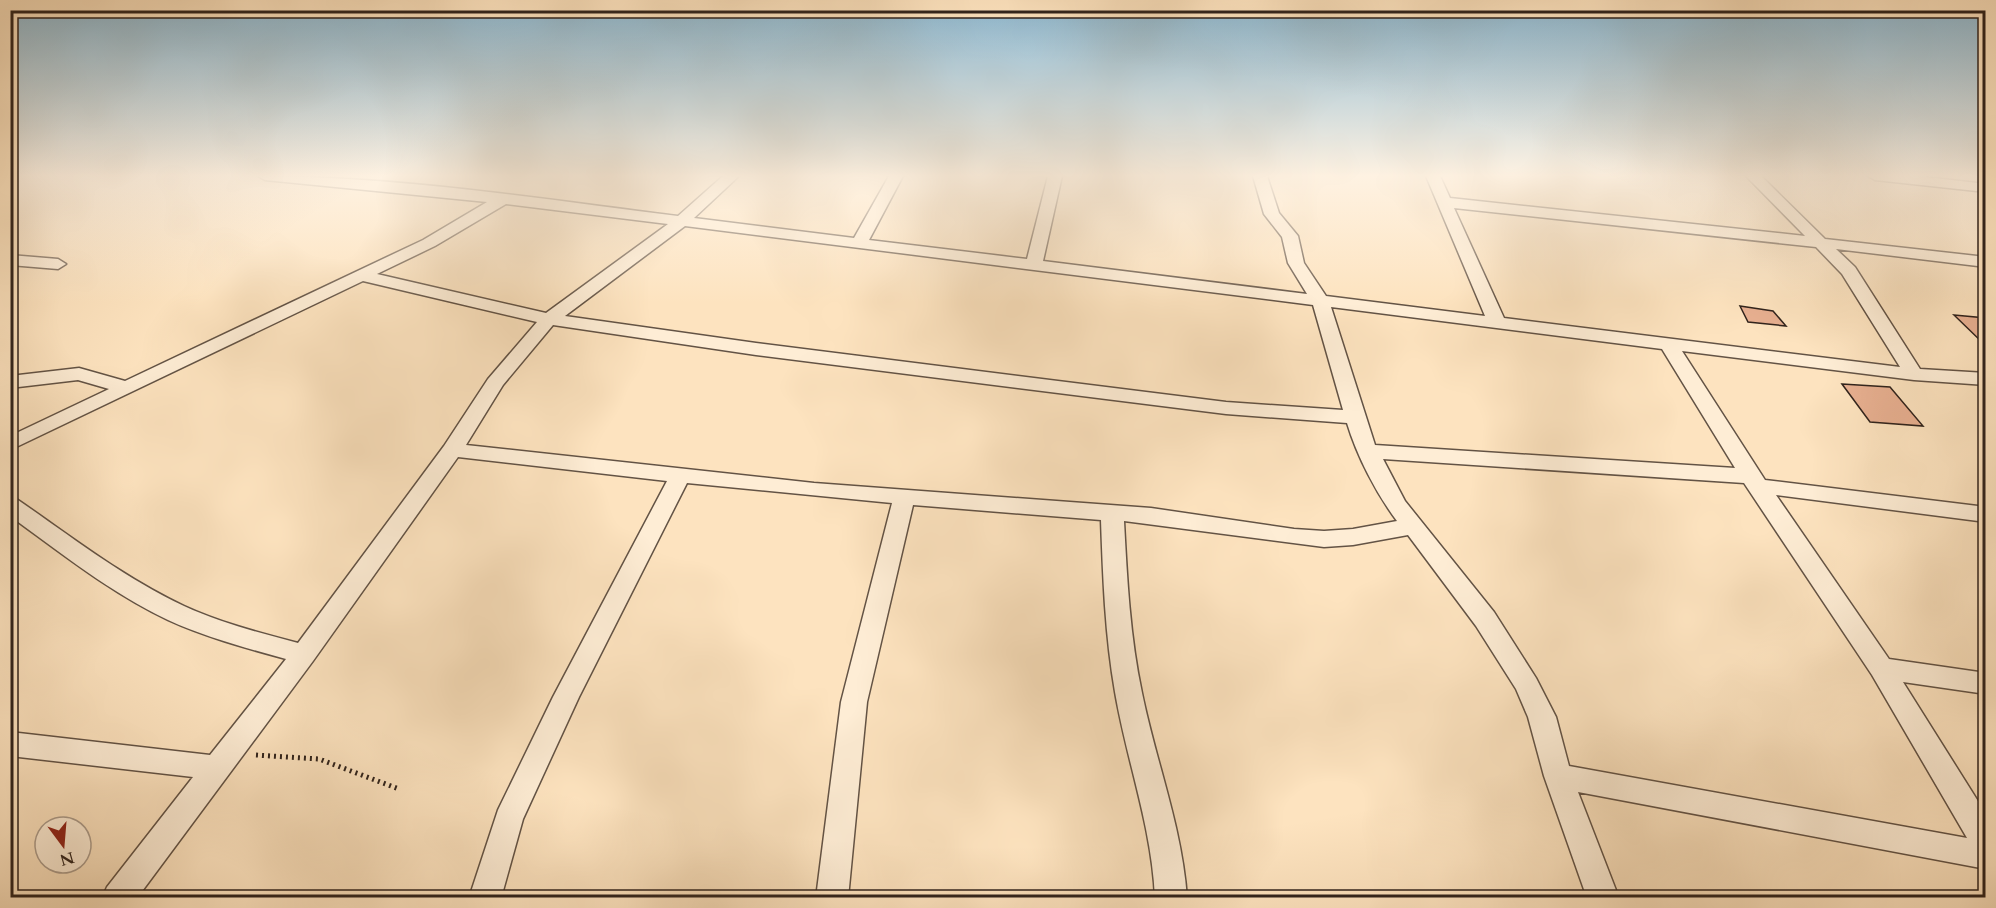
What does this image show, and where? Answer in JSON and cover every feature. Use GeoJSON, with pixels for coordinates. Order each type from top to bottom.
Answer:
{"type":"FeatureCollection","features":[{"type":"Feature","properties":{"kind":"street"},"geometry":{"type":"LineString","coordinates":[[10,444],[445,234],[471,218]]}},
{"type":"Feature","properties":{"kind":"street"},"geometry":{"type":"LineString","coordinates":[[661,218],[1914,374],[1986,379]]}},
{"type":"Feature","properties":{"kind":"street"},"geometry":{"type":"LineString","coordinates":[[118,897],[304,654],[452,450],[495,383],[549,318],[685,218]]}},
{"type":"Feature","properties":{"kind":"street"},"geometry":{"type":"LineString","coordinates":[[859,243],[873,218]]}},
{"type":"Feature","properties":{"kind":"street"},"geometry":{"type":"LineString","coordinates":[[1034,265],[1045,218]]}},
{"type":"Feature","properties":{"kind":"street"},"geometry":{"type":"LineString","coordinates":[[1276,218],[1290,236],[1296,263],[1320,300],[1353,417],[1396,504],[1485,619],[1527,685],[1542,717],[1558,776],[1603,897]]}},
{"type":"Feature","properties":{"kind":"street"},"geometry":{"type":"LineString","coordinates":[[1451,218],[1497,323]]}},
{"type":"Feature","properties":{"kind":"street"},"geometry":{"type":"LineString","coordinates":[[1595,218],[1986,262]]}},
{"type":"Feature","properties":{"kind":"street"},"geometry":{"type":"LineString","coordinates":[[1797,218],[1849,271],[1914,374]]}},
{"type":"Feature","properties":{"kind":"street"},"geometry":{"type":"LineString","coordinates":[[10,260],[58,264]]}},
{"type":"Feature","properties":{"kind":"street"},"geometry":{"type":"LineString","coordinates":[[358,275],[549,318],[756,350],[1226,408],[1353,417]]}},
{"type":"Feature","properties":{"kind":"street"},"geometry":{"type":"LineString","coordinates":[[1668,344],[1754,481],[1881,668],[1986,842]]}},
{"type":"Feature","properties":{"kind":"street"},"geometry":{"type":"LineString","coordinates":[[10,382],[78,374],[128,388]]}},
{"type":"Feature","properties":{"kind":"street"},"geometry":{"type":"LineString","coordinates":[[452,450],[814,490],[1151,516],[1283,536],[1324,539],[1414,526]]}},
{"type":"Feature","properties":{"kind":"street"},"geometry":{"type":"LineString","coordinates":[[1368,451],[1754,481],[1986,515]]}},
{"type":"Feature","properties":{"kind":"street"},"geometry":{"type":"LineString","coordinates":[[485,897],[508,819],[566,697],[681,474]]}},
{"type":"Feature","properties":{"kind":"street"},"geometry":{"type":"LineString","coordinates":[[832,897],[854,702],[904,498]]}},
{"type":"Feature","properties":{"kind":"street"},"geometry":{"type":"LineString","coordinates":[[10,505],[160,606],[221,632],[304,654]]}},
{"type":"Feature","properties":{"kind":"street"},"geometry":{"type":"LineString","coordinates":[[1112,514],[1115,581],[1128,691],[1163,837],[1170,897]]}},
{"type":"Feature","properties":{"kind":"street"},"geometry":{"type":"LineString","coordinates":[[1881,668],[1986,684]]}},
{"type":"Feature","properties":{"kind":"street"},"geometry":{"type":"LineString","coordinates":[[10,744],[222,761]]}},
{"type":"Feature","properties":{"kind":"street"},"geometry":{"type":"LineString","coordinates":[[1558,776],[1986,855]]}},
{"type":"Feature","properties":{"kind":"path"},"geometry":{"type":"LineString","coordinates":[[222,761],[319,759],[399,789]]}},
{"type":"Feature","properties":{"kind":"building"},"geometry":{"type":"Polygon","coordinates":[[[1740,306],[1773,311],[1786,326],[1748,322],[1740,306]]]}},
{"type":"Feature","properties":{"kind":"building"},"geometry":{"type":"Polygon","coordinates":[[[1954,315],[1986,318],[1986,346],[1954,315]]]}},
{"type":"Feature","properties":{"kind":"building"},"geometry":{"type":"Polygon","coordinates":[[[1842,384],[1890,387],[1923,426],[1870,422],[1842,384]]]}}]}
